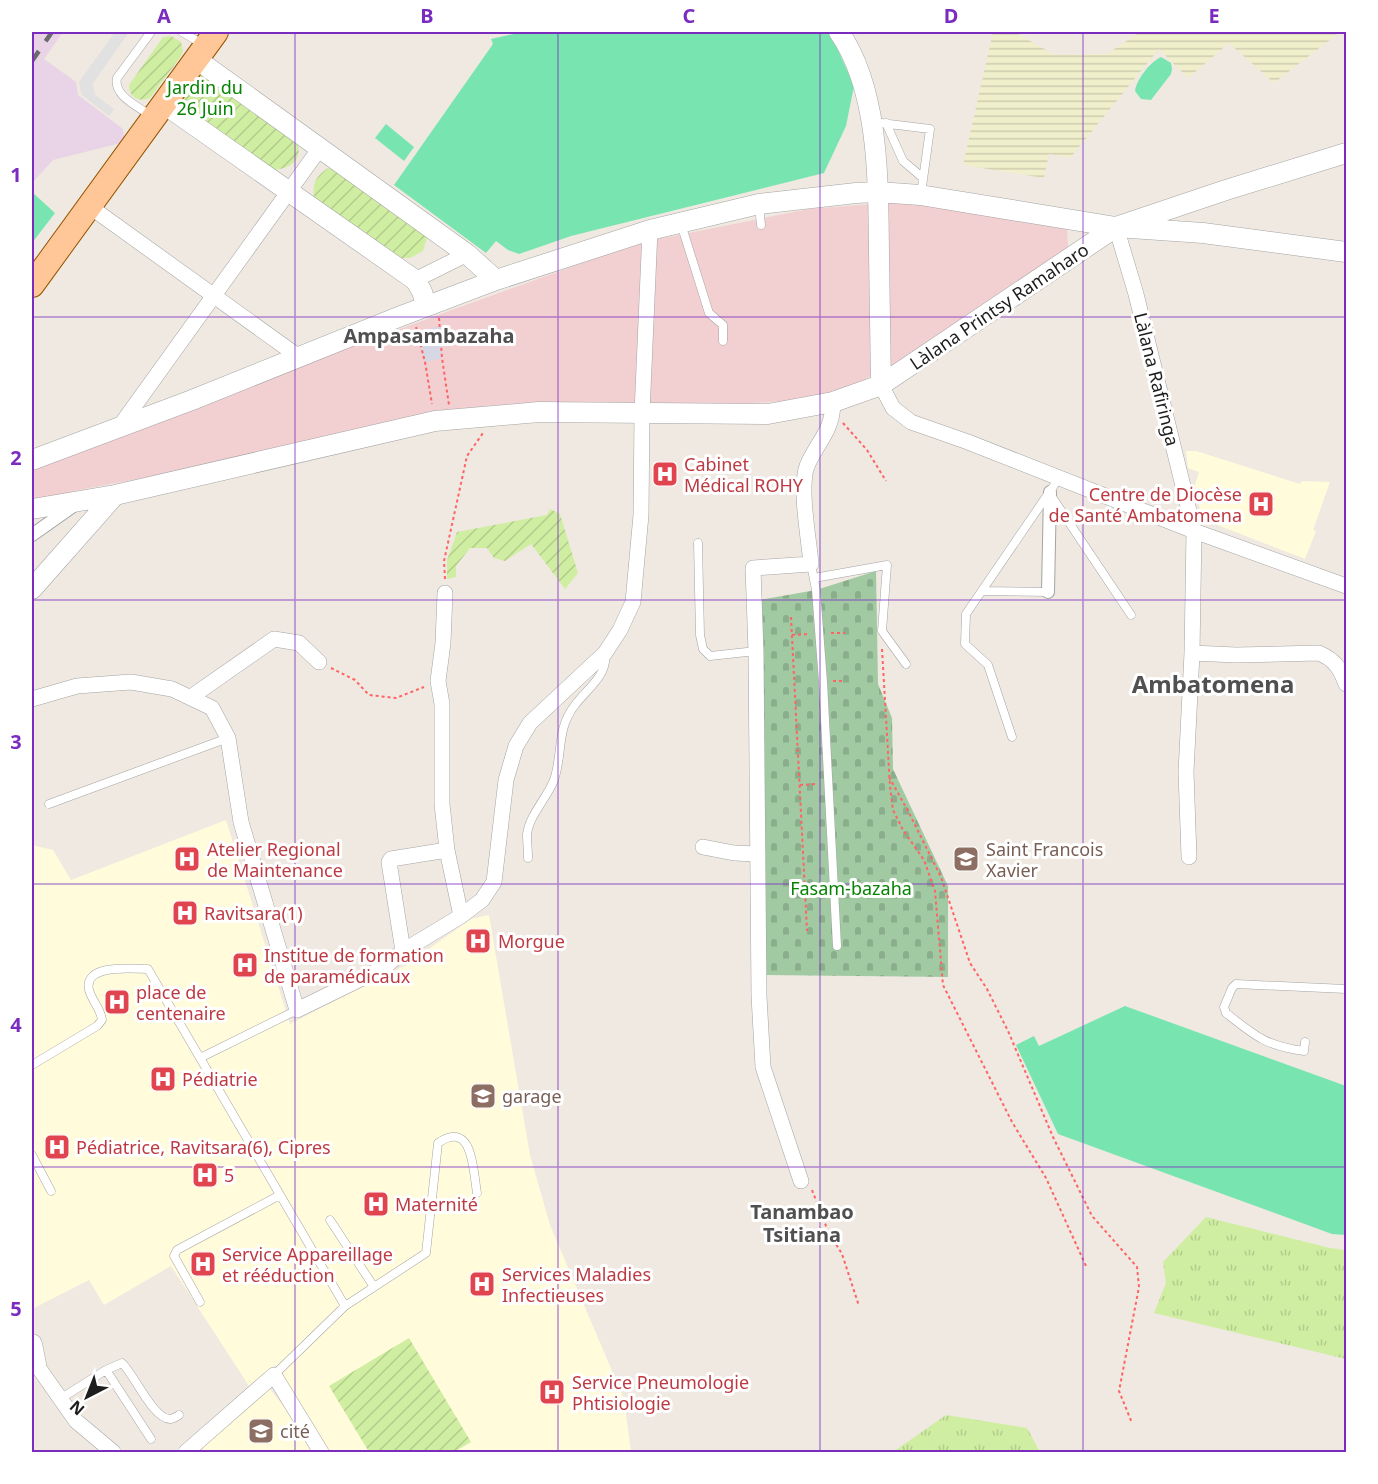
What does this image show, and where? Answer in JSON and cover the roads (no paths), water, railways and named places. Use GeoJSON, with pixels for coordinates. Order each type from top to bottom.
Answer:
{"type":"FeatureCollection","features":[{"type":"Feature","properties":{"kind":"main road"},"geometry":{"type":"LineString","coordinates":[[32,285],[205,46]]}},
{"type":"Feature","properties":{"kind":"street"},"geometry":{"type":"LineString","coordinates":[[839,32],[847,43],[878,122],[881,385],[893,408],[910,422],[1194,531],[1347,586]]}},
{"type":"Feature","properties":{"kind":"street"},"geometry":{"type":"LineString","coordinates":[[205,46],[320,148],[467,254],[496,280]]}},
{"type":"Feature","properties":{"kind":"street"},"geometry":{"type":"LineString","coordinates":[[159,111],[289,192],[415,280],[422,290],[424,308]]}},
{"type":"Feature","properties":{"kind":"street"},"geometry":{"type":"LineString","coordinates":[[120,426],[320,148]]}},
{"type":"Feature","properties":{"kind":"street"},"geometry":{"type":"LineString","coordinates":[[1116,227],[1347,153]]}},
{"type":"Feature","properties":{"kind":"street"},"geometry":{"type":"LineString","coordinates":[[32,460],[192,400],[496,280],[650,230],[759,204],[922,187],[1116,227],[1203,233],[1347,252]]}},
{"type":"Feature","properties":{"kind":"street"},"geometry":{"type":"LineString","coordinates":[[89,206],[299,357]]}},
{"type":"Feature","properties":{"kind":"street","name":"Làlana Printsy Ramaharo"},"geometry":{"type":"LineString","coordinates":[[32,509],[115,495],[443,420],[538,412],[768,414],[833,409],[881,385],[1116,227]]}},
{"type":"Feature","properties":{"kind":"street","name":"Làlana Rafiringa"},"geometry":{"type":"LineString","coordinates":[[1116,227],[1136,294],[1194,531],[1192,653],[1186,772],[1189,857]]}},
{"type":"Feature","properties":{"kind":"street"},"geometry":{"type":"LineString","coordinates":[[32,699],[76,686],[131,682],[172,690],[212,708],[228,738],[242,822],[297,1010],[385,967],[403,951],[461,916],[482,900],[494,882],[506,780],[516,746],[530,723],[605,653],[620,630],[633,602],[640,515],[650,230]]}},
{"type":"Feature","properties":{"kind":"street"},"geometry":{"type":"LineString","coordinates":[[415,280],[467,254]]}},
{"type":"Feature","properties":{"kind":"street"},"geometry":{"type":"LineString","coordinates":[[801,1181],[762,1067],[753,568],[813,571],[804,481],[808,465],[833,409]]}},
{"type":"Feature","properties":{"kind":"street"},"geometry":{"type":"LineString","coordinates":[[1048,592],[1050,492]]}},
{"type":"Feature","properties":{"kind":"street"},"geometry":{"type":"LineString","coordinates":[[32,589],[115,495]]}},
{"type":"Feature","properties":{"kind":"street"},"geometry":{"type":"LineString","coordinates":[[32,535],[82,499]]}},
{"type":"Feature","properties":{"kind":"street"},"geometry":{"type":"LineString","coordinates":[[446,593],[438,681],[442,704],[442,804],[447,850],[461,916]]}},
{"type":"Feature","properties":{"kind":"street"},"geometry":{"type":"LineString","coordinates":[[191,697],[274,639],[299,643],[320,663]]}},
{"type":"Feature","properties":{"kind":"street"},"geometry":{"type":"LineString","coordinates":[[1192,653],[1236,655],[1319,652],[1331,658],[1340,668],[1347,684]]}},
{"type":"Feature","properties":{"kind":"street"},"geometry":{"type":"LineString","coordinates":[[703,847],[734,853],[758,854]]}},
{"type":"Feature","properties":{"kind":"street"},"geometry":{"type":"LineString","coordinates":[[403,951],[389,862],[391,859],[447,850]]}},
{"type":"Feature","properties":{"kind":"street"},"geometry":{"type":"LineString","coordinates":[[33,1356],[76,1421],[113,1452]]}},
{"type":"Feature","properties":{"kind":"street"},"geometry":{"type":"LineString","coordinates":[[186,1452],[274,1376],[321,1452]]}},
{"type":"Feature","properties":{"kind":"lane"},"geometry":{"type":"LineString","coordinates":[[151,32],[117,78],[116,85],[120,93],[159,111]]}},
{"type":"Feature","properties":{"kind":"lane"},"geometry":{"type":"LineString","coordinates":[[182,32],[205,46]]}},
{"type":"Feature","properties":{"kind":"lane"},"geometry":{"type":"LineString","coordinates":[[878,122],[930,129],[922,187]]}},
{"type":"Feature","properties":{"kind":"lane"},"geometry":{"type":"LineString","coordinates":[[878,122],[922,187]]}},
{"type":"Feature","properties":{"kind":"lane"},"geometry":{"type":"LineString","coordinates":[[759,204],[761,225]]}},
{"type":"Feature","properties":{"kind":"lane"},"geometry":{"type":"LineString","coordinates":[[681,222],[709,313],[723,325],[723,340]]}},
{"type":"Feature","properties":{"kind":"lane"},"geometry":{"type":"LineString","coordinates":[[1012,736],[988,665],[965,644],[966,614],[1059,478]]}},
{"type":"Feature","properties":{"kind":"lane"},"geometry":{"type":"LineString","coordinates":[[1050,492],[1131,615]]}},
{"type":"Feature","properties":{"kind":"lane"},"geometry":{"type":"LineString","coordinates":[[698,543],[700,635],[703,650],[710,656],[756,651]]}},
{"type":"Feature","properties":{"kind":"lane"},"geometry":{"type":"LineString","coordinates":[[837,946],[822,663],[813,571],[886,566],[882,631],[906,664]]}},
{"type":"Feature","properties":{"kind":"lane"},"geometry":{"type":"LineString","coordinates":[[983,591],[1048,592]]}},
{"type":"Feature","properties":{"kind":"lane"},"geometry":{"type":"LineString","coordinates":[[528,858],[527,833],[554,780],[564,720],[600,675],[606,660],[605,653]]}},
{"type":"Feature","properties":{"kind":"lane"},"geometry":{"type":"LineString","coordinates":[[49,804],[228,738]]}},
{"type":"Feature","properties":{"kind":"lane"},"geometry":{"type":"LineString","coordinates":[[32,1065],[97,1026],[102,1020],[102,1014],[88,989],[95,975],[105,970],[118,968],[148,969],[345,1306]]}},
{"type":"Feature","properties":{"kind":"lane"},"geometry":{"type":"LineString","coordinates":[[1305,1042],[1305,1051],[1270,1044],[1257,1037],[1226,1013],[1224,1007],[1232,988],[1236,984],[1347,989]]}},
{"type":"Feature","properties":{"kind":"lane"},"geometry":{"type":"LineString","coordinates":[[200,1058],[297,1010]]}},
{"type":"Feature","properties":{"kind":"lane"},"geometry":{"type":"LineString","coordinates":[[274,1376],[345,1306],[426,1253],[438,1143],[447,1137],[456,1136],[464,1140],[477,1193]]}},
{"type":"Feature","properties":{"kind":"lane"},"geometry":{"type":"LineString","coordinates":[[32,1155],[51,1191]]}},
{"type":"Feature","properties":{"kind":"lane"},"geometry":{"type":"LineString","coordinates":[[200,1302],[174,1256],[177,1250],[280,1195]]}},
{"type":"Feature","properties":{"kind":"lane"},"geometry":{"type":"LineString","coordinates":[[330,1220],[374,1287]]}},
{"type":"Feature","properties":{"kind":"lane"},"geometry":{"type":"LineString","coordinates":[[60,1399],[106,1370],[122,1363],[129,1369],[156,1413],[171,1419],[179,1415]]}},
{"type":"Feature","properties":{"kind":"lane"},"geometry":{"type":"LineString","coordinates":[[106,1370],[151,1439]]}},
{"type":"Feature","properties":{"kind":"railway"},"geometry":{"type":"LineString","coordinates":[[32,61],[52,32]]}},
{"type":"Feature","properties":{"kind":"place","name":"Cabinet Médical ROHY"},"geometry":{"type":"Point","coordinates":[665,474]}},
{"type":"Feature","properties":{"kind":"place","name":"Centre de Diocèse de Santé Ambatomena"},"geometry":{"type":"Point","coordinates":[1261,504]}},
{"type":"Feature","properties":{"kind":"place","name":"Atelier Regional de Maintenance"},"geometry":{"type":"Point","coordinates":[187,859]}},
{"type":"Feature","properties":{"kind":"place","name":"Saint Francois Xavier"},"geometry":{"type":"Point","coordinates":[966,859]}},
{"type":"Feature","properties":{"kind":"place","name":"Ravitsara(1)"},"geometry":{"type":"Point","coordinates":[185,913]}},
{"type":"Feature","properties":{"kind":"place","name":"Morgue"},"geometry":{"type":"Point","coordinates":[478,941]}},
{"type":"Feature","properties":{"kind":"place","name":"Institue de formation de paramédicaux"},"geometry":{"type":"Point","coordinates":[245,965]}},
{"type":"Feature","properties":{"kind":"place","name":"place de centenaire"},"geometry":{"type":"Point","coordinates":[117,1002]}},
{"type":"Feature","properties":{"kind":"place","name":"Pédiatrie"},"geometry":{"type":"Point","coordinates":[163,1079]}},
{"type":"Feature","properties":{"kind":"place","name":"garage"},"geometry":{"type":"Point","coordinates":[483,1096]}},
{"type":"Feature","properties":{"kind":"place","name":"Pédiatrice, Ravitsara(6), Cipres"},"geometry":{"type":"Point","coordinates":[57,1147]}},
{"type":"Feature","properties":{"kind":"place","name":"5"},"geometry":{"type":"Point","coordinates":[205,1175]}},
{"type":"Feature","properties":{"kind":"place","name":"Maternité"},"geometry":{"type":"Point","coordinates":[376,1204]}},
{"type":"Feature","properties":{"kind":"place","name":"Service Appareillage et rééduction"},"geometry":{"type":"Point","coordinates":[203,1264]}},
{"type":"Feature","properties":{"kind":"place","name":"Services Maladies Infectieuses"},"geometry":{"type":"Point","coordinates":[482,1284]}},
{"type":"Feature","properties":{"kind":"place","name":"Service Pneumologie Phtisiologie"},"geometry":{"type":"Point","coordinates":[552,1392]}},
{"type":"Feature","properties":{"kind":"place","name":"cité"},"geometry":{"type":"Point","coordinates":[261,1431]}},
{"type":"Feature","properties":{"kind":"district","name":"Ampasambazaha"},"geometry":{"type":"Point","coordinates":[429,335]}},
{"type":"Feature","properties":{"kind":"district","name":"Ambatomena"},"geometry":{"type":"Point","coordinates":[1213,683]}},
{"type":"Feature","properties":{"kind":"district","name":"Tanambao Tsitiana"},"geometry":{"type":"Point","coordinates":[802,1222]}},
{"type":"Feature","properties":{"kind":"park label","name":"Jardin du 26 Juin"},"geometry":{"type":"Point","coordinates":[205,97]}},
{"type":"Feature","properties":{"kind":"park label","name":"Fasam-bazaha"},"geometry":{"type":"Point","coordinates":[851,888]}}]}
